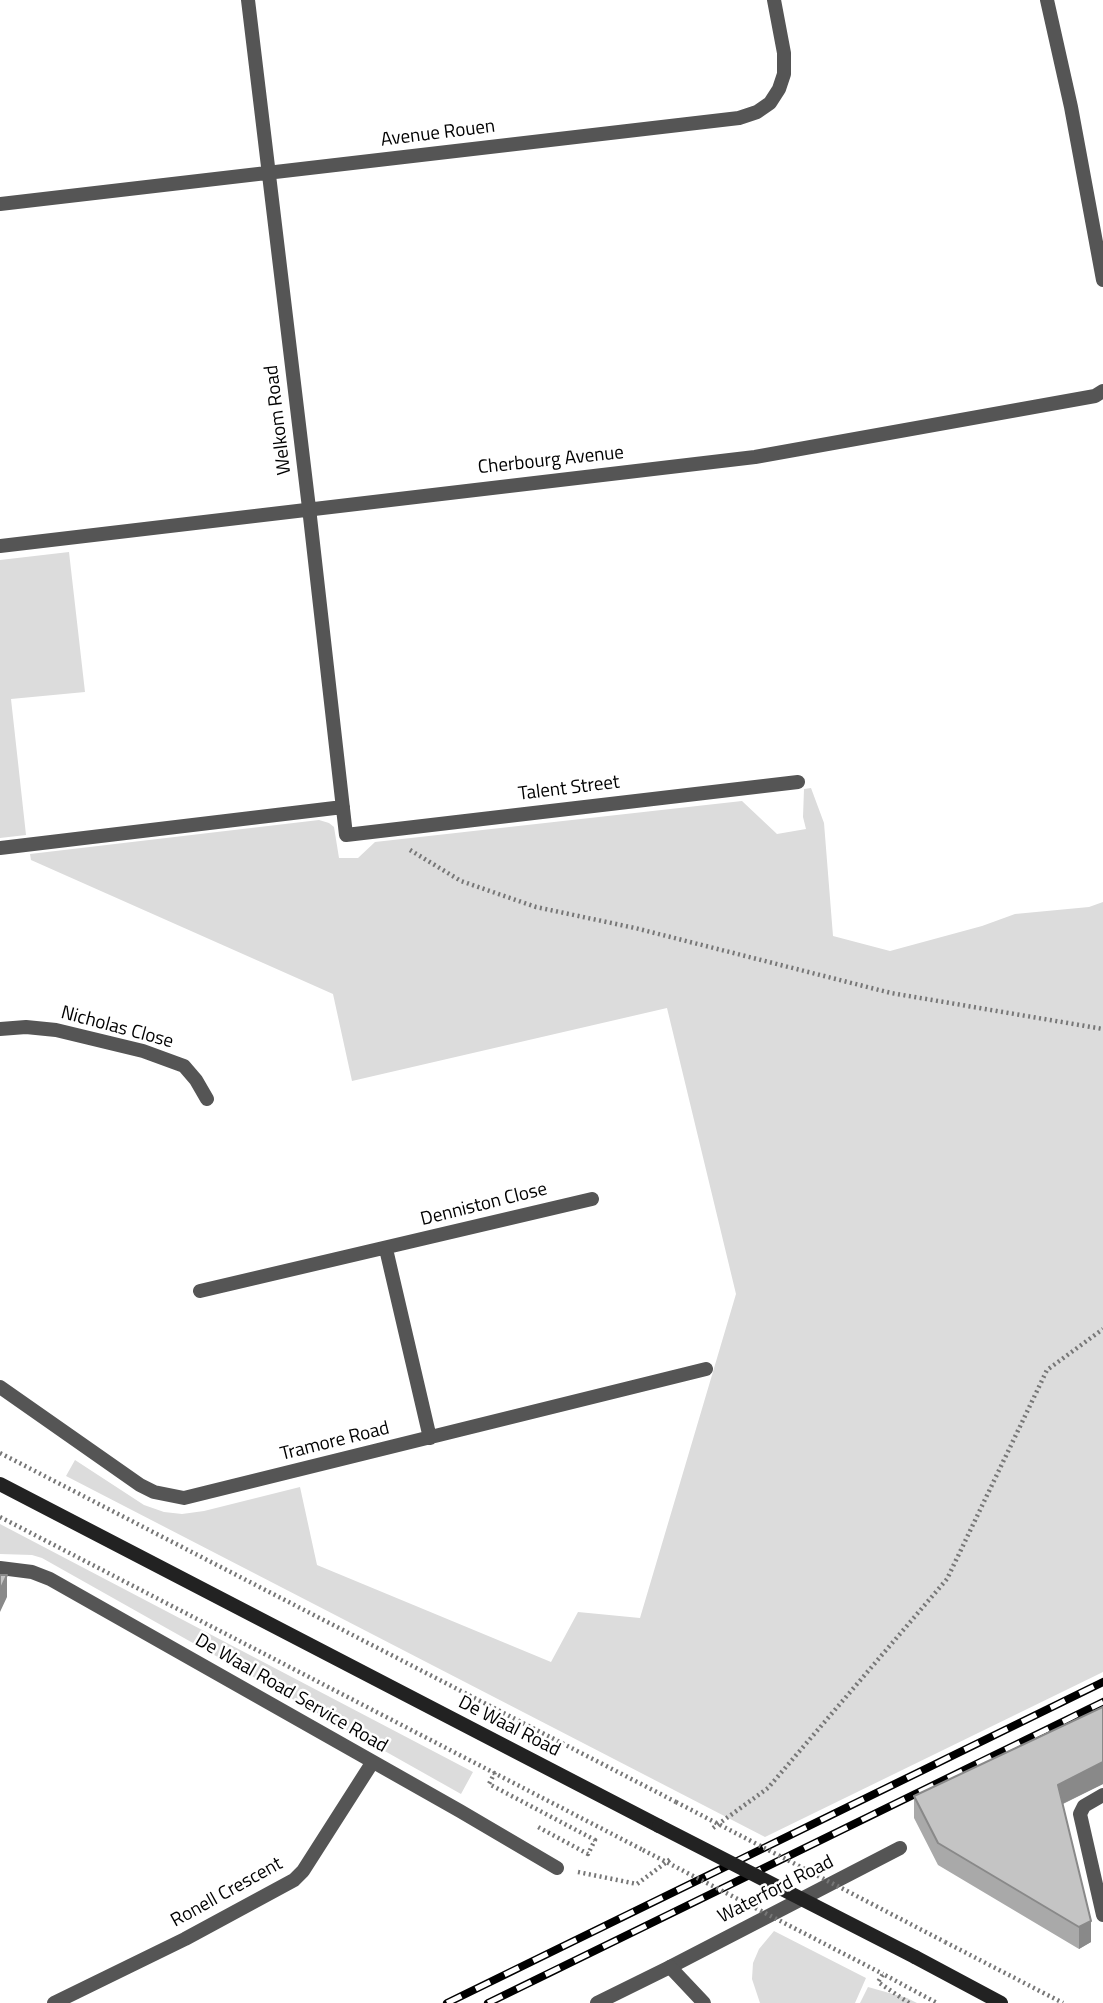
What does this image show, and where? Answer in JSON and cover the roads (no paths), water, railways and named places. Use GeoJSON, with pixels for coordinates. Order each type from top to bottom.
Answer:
{"type":"FeatureCollection","features":[{"type":"Feature","properties":{"kind":"main road","name":"De Waal Road"},"geometry":{"type":"LineString","coordinates":[[0,1484],[1001,2003]]}},
{"type":"Feature","properties":{"kind":"street","name":"Welkom Road"},"geometry":{"type":"LineString","coordinates":[[248,0],[346,835]]}},
{"type":"Feature","properties":{"kind":"street","name":"Avenue Rouen"},"geometry":{"type":"LineString","coordinates":[[0,204],[739,118],[770,103],[779,89],[784,53],[782,31],[774,0]]}},
{"type":"Feature","properties":{"kind":"street"},"geometry":{"type":"LineString","coordinates":[[1046,0],[1071,107],[1103,280]]}},
{"type":"Feature","properties":{"kind":"street","name":"Cherbourg Avenue"},"geometry":{"type":"LineString","coordinates":[[0,546],[755,457],[1095,396],[1103,391]]}},
{"type":"Feature","properties":{"kind":"street","name":"Talent Street"},"geometry":{"type":"LineString","coordinates":[[346,835],[798,782]]}},
{"type":"Feature","properties":{"kind":"street"},"geometry":{"type":"LineString","coordinates":[[0,848],[343,807]]}},
{"type":"Feature","properties":{"kind":"street","name":"Nicholas Close"},"geometry":{"type":"LineString","coordinates":[[0,1029],[26,1027],[56,1030],[143,1051],[184,1066],[207,1099]]}},
{"type":"Feature","properties":{"kind":"street","name":"Denniston Close"},"geometry":{"type":"LineString","coordinates":[[200,1290],[386,1249],[592,1199]]}},
{"type":"Feature","properties":{"kind":"street"},"geometry":{"type":"LineString","coordinates":[[386,1249],[430,1438]]}},
{"type":"Feature","properties":{"kind":"street","name":"Tramore Road"},"geometry":{"type":"LineString","coordinates":[[0,1387],[140,1485],[169,1497],[198,1496],[706,1369]]}},
{"type":"Feature","properties":{"kind":"street","name":"De Waal Road Service Road"},"geometry":{"type":"LineString","coordinates":[[0,1568],[32,1572],[50,1579],[557,1868]]}},
{"type":"Feature","properties":{"kind":"street","name":"Ronell Crescent"},"geometry":{"type":"LineString","coordinates":[[54,2003],[185,1939],[293,1880],[303,1871],[372,1763]]}},
{"type":"Feature","properties":{"kind":"street"},"geometry":{"type":"LineString","coordinates":[[1103,1796],[1084,1806],[1080,1818],[1103,1915]]}},
{"type":"Feature","properties":{"kind":"street","name":"Waterford Road"},"geometry":{"type":"LineString","coordinates":[[597,2003],[900,1848]]}},
{"type":"Feature","properties":{"kind":"street"},"geometry":{"type":"LineString","coordinates":[[670,1967],[704,2003]]}},
{"type":"Feature","properties":{"kind":"railway"},"geometry":{"type":"LineString","coordinates":[[447,2003],[1103,1682]]}},
{"type":"Feature","properties":{"kind":"railway"},"geometry":{"type":"LineString","coordinates":[[488,2003],[1103,1702]]}}]}
